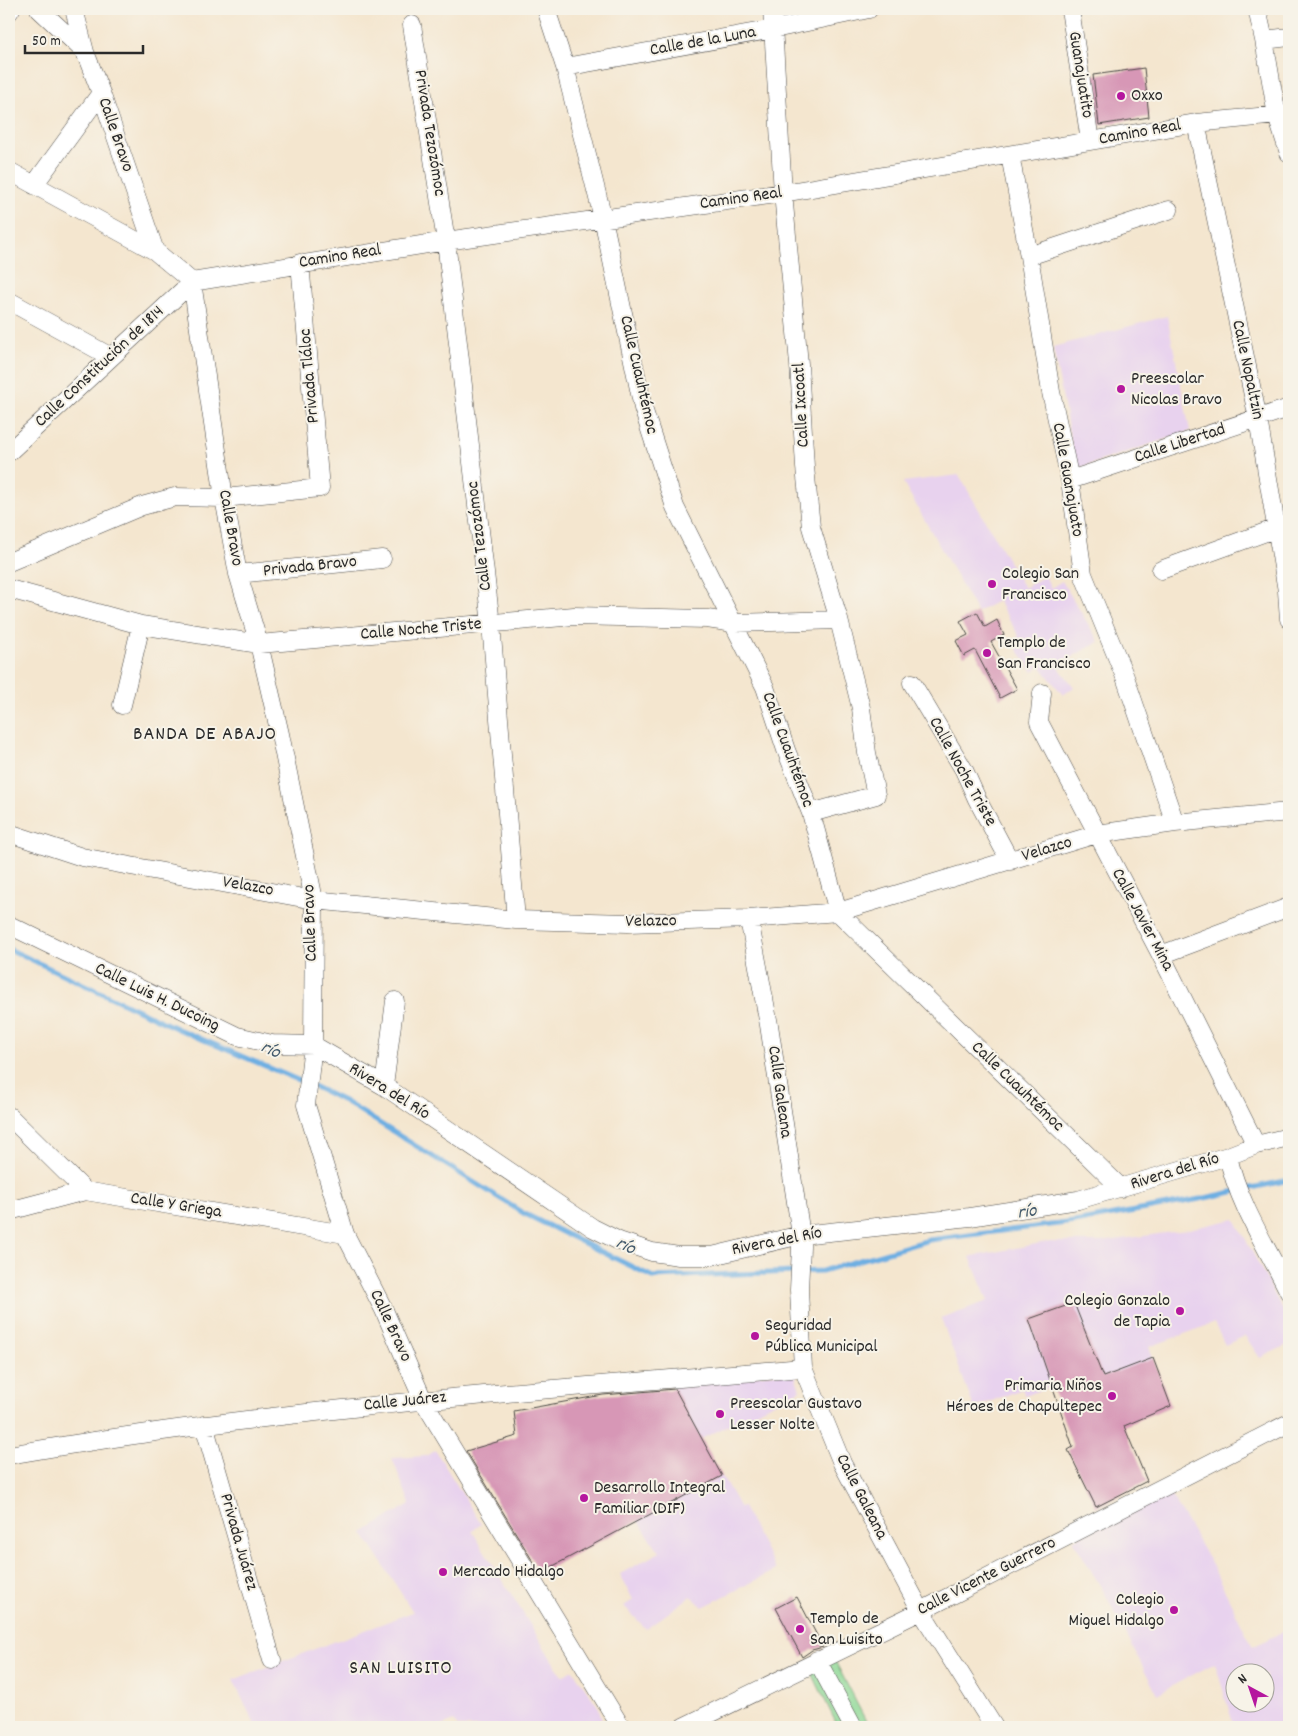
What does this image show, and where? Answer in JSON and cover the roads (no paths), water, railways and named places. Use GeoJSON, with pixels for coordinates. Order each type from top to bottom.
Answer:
{"type":"FeatureCollection","features":[{"type":"Feature","properties":{"kind":"street"},"geometry":{"type":"LineString","coordinates":[[38,9],[84,52]]}},
{"type":"Feature","properties":{"kind":"street"},"geometry":{"type":"LineString","coordinates":[[74,9],[84,52]]}},
{"type":"Feature","properties":{"kind":"street","name":"Calle Cuauhtémoc"},"geometry":{"type":"LineString","coordinates":[[546,9],[566,66],[604,218],[643,408],[675,507],[765,687],[786,750],[811,813],[838,912],[1121,1188]]}},
{"type":"Feature","properties":{"kind":"street","name":"Calle Ixcoatl"},"geometry":{"type":"LineString","coordinates":[[772,9],[783,193],[800,364],[805,468],[811,527],[839,620],[861,708],[867,753],[876,795],[811,813]]}},
{"type":"Feature","properties":{"kind":"street","name":"Calle de la Luna"},"geometry":{"type":"LineString","coordinates":[[566,66],[774,29],[869,9]]}},
{"type":"Feature","properties":{"kind":"street","name":"Guanajuatito"},"geometry":{"type":"LineString","coordinates":[[1070,9],[1090,141]]}},
{"type":"Feature","properties":{"kind":"street"},"geometry":{"type":"LineString","coordinates":[[1257,9],[1283,115],[1289,153]]}},
{"type":"Feature","properties":{"kind":"street","name":"Privada Tezozómoc"},"geometry":{"type":"LineString","coordinates":[[412,25],[446,241]]}},
{"type":"Feature","properties":{"kind":"street"},"geometry":{"type":"LineString","coordinates":[[1264,40],[1289,37]]}},
{"type":"Feature","properties":{"kind":"street","name":"Calle Bravo"},"geometry":{"type":"LineString","coordinates":[[84,52],[101,92],[155,251]]}},
{"type":"Feature","properties":{"kind":"street"},"geometry":{"type":"LineString","coordinates":[[34,185],[101,92]]}},
{"type":"Feature","properties":{"kind":"street","name":"Camino Real"},"geometry":{"type":"LineString","coordinates":[[192,282],[300,263],[446,241],[783,193],[1196,123],[1283,115]]}},
{"type":"Feature","properties":{"kind":"street","name":"Calle Nopaltzin"},"geometry":{"type":"LineString","coordinates":[[1196,123],[1258,419],[1287,591],[1289,619]]}},
{"type":"Feature","properties":{"kind":"street","name":"Calle Guanajuato"},"geometry":{"type":"LineString","coordinates":[[1010,155],[1029,256],[1051,392],[1070,480],[1083,574],[1125,678],[1175,823]]}},
{"type":"Feature","properties":{"kind":"street"},"geometry":{"type":"LineString","coordinates":[[9,170],[155,251],[192,282]]}},
{"type":"Feature","properties":{"kind":"street"},"geometry":{"type":"LineString","coordinates":[[1029,256],[1169,210]]}},
{"type":"Feature","properties":{"kind":"street","name":"Calle Tezozómoc"},"geometry":{"type":"LineString","coordinates":[[446,241],[491,624],[516,920]]}},
{"type":"Feature","properties":{"kind":"street","name":"Privada Tláloc"},"geometry":{"type":"LineString","coordinates":[[224,498],[320,488],[300,263]]}},
{"type":"Feature","properties":{"kind":"street","name":"Calle Bravo"},"geometry":{"type":"LineString","coordinates":[[192,282],[224,498],[238,574],[259,644],[280,734],[314,900],[312,1049],[306,1105],[345,1234],[384,1310],[423,1400],[621,1727]]}},
{"type":"Feature","properties":{"kind":"street","name":"Calle Constitución de 1814"},"geometry":{"type":"LineString","coordinates":[[9,452],[192,282]]}},
{"type":"Feature","properties":{"kind":"street"},"geometry":{"type":"LineString","coordinates":[[9,301],[111,357]]}},
{"type":"Feature","properties":{"kind":"street","name":"Calle Libertad"},"geometry":{"type":"LineString","coordinates":[[1070,480],[1289,408]]}},
{"type":"Feature","properties":{"kind":"street"},"geometry":{"type":"LineString","coordinates":[[9,562],[142,506],[175,497],[224,498]]}},
{"type":"Feature","properties":{"kind":"street"},"geometry":{"type":"LineString","coordinates":[[1161,570],[1276,528]]}},
{"type":"Feature","properties":{"kind":"street","name":"Privada Bravo"},"geometry":{"type":"LineString","coordinates":[[238,574],[382,559]]}},
{"type":"Feature","properties":{"kind":"street","name":"Calle Noche Triste"},"geometry":{"type":"LineString","coordinates":[[9,589],[141,626],[259,644],[574,616],[707,619],[734,623],[839,620]]}},
{"type":"Feature","properties":{"kind":"street"},"geometry":{"type":"LineString","coordinates":[[122,705],[141,626]]}},
{"type":"Feature","properties":{"kind":"street","name":"Calle Noche Triste"},"geometry":{"type":"LineString","coordinates":[[912,684],[964,770],[1010,861]]}},
{"type":"Feature","properties":{"kind":"street","name":"Calle Javier Mina"},"geometry":{"type":"LineString","coordinates":[[1042,693],[1038,722],[1161,955],[1256,1145]]}},
{"type":"Feature","properties":{"kind":"street","name":"Velazco"},"geometry":{"type":"LineString","coordinates":[[9,833],[82,857],[314,900],[516,920],[628,923],[749,920],[838,912],[1097,834],[1175,823],[1289,812]]}},
{"type":"Feature","properties":{"kind":"street"},"geometry":{"type":"LineString","coordinates":[[1161,955],[1289,907]]}},
{"type":"Feature","properties":{"kind":"street","name":"Calle Galeana"},"geometry":{"type":"LineString","coordinates":[[749,920],[769,1024],[801,1241],[799,1290],[803,1368],[842,1463],[921,1611],[994,1727]]}},
{"type":"Feature","properties":{"kind":"street","name":"Calle Luis H. Ducoing"},"geometry":{"type":"LineString","coordinates":[[9,925],[237,1036],[272,1044],[312,1049]]}},
{"type":"Feature","properties":{"kind":"street"},"geometry":{"type":"LineString","coordinates":[[384,1086],[395,1001]]}},
{"type":"Feature","properties":{"kind":"street","name":"Rivera del Río"},"geometry":{"type":"LineString","coordinates":[[312,1049],[384,1086],[593,1228],[619,1241],[652,1252],[679,1256],[712,1256],[1078,1200],[1228,1156],[1256,1145],[1289,1137]]}},
{"type":"Feature","properties":{"kind":"street"},"geometry":{"type":"LineString","coordinates":[[9,1116],[85,1191]]}},
{"type":"Feature","properties":{"kind":"street"},"geometry":{"type":"LineString","coordinates":[[1228,1156],[1232,1175],[1289,1292]]}},
{"type":"Feature","properties":{"kind":"street","name":"Calle Y Griega"},"geometry":{"type":"LineString","coordinates":[[9,1211],[85,1191],[345,1234]]}},
{"type":"Feature","properties":{"kind":"street","name":"Calle Juárez"},"geometry":{"type":"LineString","coordinates":[[9,1454],[98,1439],[204,1425],[423,1400],[803,1368]]}},
{"type":"Feature","properties":{"kind":"street","name":"Calle Vicente Guerrero"},"geometry":{"type":"LineString","coordinates":[[683,1727],[817,1660],[921,1611],[1289,1423]]}},
{"type":"Feature","properties":{"kind":"street","name":"Privada Juárez"},"geometry":{"type":"LineString","coordinates":[[204,1425],[272,1660]]}},
{"type":"Feature","properties":{"kind":"street"},"geometry":{"type":"LineString","coordinates":[[817,1660],[853,1727]]}},
{"type":"Feature","properties":{"kind":"waterway","name":"río"},"geometry":{"type":"LineString","coordinates":[[9,949],[178,1029],[305,1083]]}},
{"type":"Feature","properties":{"kind":"waterway","name":"río"},"geometry":{"type":"LineString","coordinates":[[313,1086],[344,1101],[523,1213],[653,1277],[822,1271],[929,1240],[1075,1222],[1200,1199],[1289,1180]]}},
{"type":"Feature","properties":{"kind":"place","name":"Oxxo"},"geometry":{"type":"Point","coordinates":[1121,96]}},
{"type":"Feature","properties":{"kind":"place","name":"Preescolar Nicolas Bravo"},"geometry":{"type":"Point","coordinates":[1121,389]}},
{"type":"Feature","properties":{"kind":"place","name":"Colegio San Francisco"},"geometry":{"type":"Point","coordinates":[992,584]}},
{"type":"Feature","properties":{"kind":"place","name":"Templo de San Francisco"},"geometry":{"type":"Point","coordinates":[987,653]}},
{"type":"Feature","properties":{"kind":"place","name":"Colegio Gonzalo de Tapia"},"geometry":{"type":"Point","coordinates":[1180,1311]}},
{"type":"Feature","properties":{"kind":"place","name":"Seguridad Pública Municipal"},"geometry":{"type":"Point","coordinates":[755,1336]}},
{"type":"Feature","properties":{"kind":"place","name":"Primaria Niños Héroes de Chapultepec"},"geometry":{"type":"Point","coordinates":[1112,1396]}},
{"type":"Feature","properties":{"kind":"place","name":"Preescolar Gustavo Lesser Nolte"},"geometry":{"type":"Point","coordinates":[720,1414]}},
{"type":"Feature","properties":{"kind":"place","name":"Desarrollo Integral Familiar (DIF)"},"geometry":{"type":"Point","coordinates":[584,1498]}},
{"type":"Feature","properties":{"kind":"place","name":"Mercado Hidalgo"},"geometry":{"type":"Point","coordinates":[443,1572]}},
{"type":"Feature","properties":{"kind":"place","name":"Colegio Miguel Hidalgo"},"geometry":{"type":"Point","coordinates":[1174,1610]}},
{"type":"Feature","properties":{"kind":"place","name":"Templo de San Luisito"},"geometry":{"type":"Point","coordinates":[800,1629]}},
{"type":"Feature","properties":{"kind":"district","name":"BANDA DE ABAJO"},"geometry":{"type":"Point","coordinates":[205,735]}},
{"type":"Feature","properties":{"kind":"district","name":"SAN LUISITO"},"geometry":{"type":"Point","coordinates":[401,1669]}}]}
